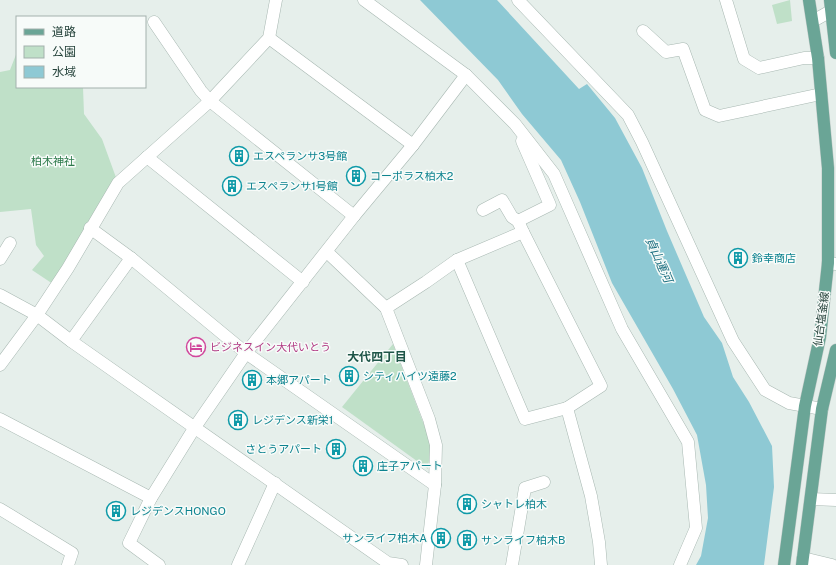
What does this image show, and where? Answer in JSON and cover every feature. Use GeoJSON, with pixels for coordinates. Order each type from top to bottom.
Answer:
{"type":"FeatureCollection","features":[{"type":"Feature","properties":{"kind":"main road","name":"仙台塩釜線"},"geometry":{"type":"LineString","coordinates":[[784,565],[805,406],[820,337],[832,264],[828,168],[818,58],[809,0]]}},
{"type":"Feature","properties":{"kind":"main road"},"geometry":{"type":"LineString","coordinates":[[833,6],[836,54]]}},
{"type":"Feature","properties":{"kind":"main road","name":"仙台塩釜線"},"geometry":{"type":"LineString","coordinates":[[802,561],[822,409],[836,350]]}},
{"type":"Feature","properties":{"kind":"street"},"geometry":{"type":"LineString","coordinates":[[0,365],[37,315],[68,268],[90,228],[118,183],[210,101],[270,38],[276,0]]}},
{"type":"Feature","properties":{"kind":"street"},"geometry":{"type":"LineString","coordinates":[[364,0],[466,74],[515,124],[554,174],[622,329],[688,442],[696,528],[680,565]]}},
{"type":"Feature","properties":{"kind":"street"},"geometry":{"type":"LineString","coordinates":[[518,0],[628,115],[642,142],[733,341],[765,390],[789,403],[822,409]]}},
{"type":"Feature","properties":{"kind":"street"},"geometry":{"type":"LineString","coordinates":[[726,0],[744,59],[759,68],[804,58],[818,58]]}},
{"type":"Feature","properties":{"kind":"street"},"geometry":{"type":"LineString","coordinates":[[813,21],[833,6]]}},
{"type":"Feature","properties":{"kind":"street"},"geometry":{"type":"LineString","coordinates":[[154,22],[200,92],[354,216]]}},
{"type":"Feature","properties":{"kind":"street"},"geometry":{"type":"LineString","coordinates":[[643,30],[666,52],[683,49],[705,110],[719,116],[821,94]]}},
{"type":"Feature","properties":{"kind":"street"},"geometry":{"type":"LineString","coordinates":[[270,38],[413,145]]}},
{"type":"Feature","properties":{"kind":"street"},"geometry":{"type":"LineString","coordinates":[[159,565],[129,543],[150,498],[195,427],[246,353],[354,216],[413,145],[466,74]]}},
{"type":"Feature","properties":{"kind":"street"},"geometry":{"type":"LineString","coordinates":[[515,124],[550,206],[518,221]]}},
{"type":"Feature","properties":{"kind":"street"},"geometry":{"type":"LineString","coordinates":[[147,157],[302,282]]}},
{"type":"Feature","properties":{"kind":"street"},"geometry":{"type":"LineString","coordinates":[[457,260],[525,419],[567,408],[600,386],[518,221],[512,217],[502,200],[482,210]]}},
{"type":"Feature","properties":{"kind":"street"},"geometry":{"type":"LineString","coordinates":[[90,228],[131,258],[246,353],[435,485]]}},
{"type":"Feature","properties":{"kind":"street"},"geometry":{"type":"LineString","coordinates":[[386,308],[457,260],[524,232]]}},
{"type":"Feature","properties":{"kind":"street"},"geometry":{"type":"LineString","coordinates":[[0,259],[10,243]]}},
{"type":"Feature","properties":{"kind":"street"},"geometry":{"type":"LineString","coordinates":[[327,252],[386,308],[429,419],[436,445],[435,485],[426,565]]}},
{"type":"Feature","properties":{"kind":"street"},"geometry":{"type":"LineString","coordinates":[[71,341],[131,258]]}},
{"type":"Feature","properties":{"kind":"street"},"geometry":{"type":"LineString","coordinates":[[0,297],[37,315],[71,341],[275,483],[387,564],[402,565]]}},
{"type":"Feature","properties":{"kind":"street"},"geometry":{"type":"LineString","coordinates":[[567,408],[591,496],[599,542],[601,565]]}},
{"type":"Feature","properties":{"kind":"street"},"geometry":{"type":"LineString","coordinates":[[0,419],[150,498]]}},
{"type":"Feature","properties":{"kind":"street"},"geometry":{"type":"LineString","coordinates":[[512,565],[525,488],[544,482]]}},
{"type":"Feature","properties":{"kind":"street"},"geometry":{"type":"LineString","coordinates":[[238,565],[275,483]]}},
{"type":"Feature","properties":{"kind":"street"},"geometry":{"type":"LineString","coordinates":[[811,499],[836,500]]}},
{"type":"Feature","properties":{"kind":"street"},"geometry":{"type":"LineString","coordinates":[[0,509],[72,553],[68,565]]}},
{"type":"Feature","properties":{"kind":"street"},"geometry":{"type":"LineString","coordinates":[[802,561],[832,565]]}},
{"type":"Feature","properties":{"kind":"green space"},"geometry":{"type":"Polygon","coordinates":[[[790,0],[792,21],[777,24],[772,5],[790,0]]]}},
{"type":"Feature","properties":{"kind":"green space","name":"柏木神社"},"geometry":{"type":"Polygon","coordinates":[[[16,55],[16,88],[83,88],[84,114],[102,139],[118,183],[56,286],[32,270],[44,256],[36,245],[31,209],[0,212],[0,72],[10,70],[16,55]]]}},
{"type":"Feature","properties":{"kind":"green space"},"geometry":{"type":"Polygon","coordinates":[[[393,344],[431,443],[428,469],[342,407],[393,344]]]}},
{"type":"Feature","properties":{"kind":"water","name":"貞山運河"},"geometry":{"type":"Polygon","coordinates":[[[420,0],[497,0],[579,89],[587,84],[615,118],[642,168],[704,317],[722,343],[733,377],[749,402],[772,446],[774,487],[764,565],[696,565],[701,556],[708,518],[706,485],[697,435],[673,389],[612,283],[580,202],[561,160],[522,114],[498,80],[420,0]]]}},
{"type":"Feature","properties":{"kind":"place","name":"エスペランサ3号館"},"geometry":{"type":"Point","coordinates":[239,156]}},
{"type":"Feature","properties":{"kind":"place","name":"コーポラス柏木2"},"geometry":{"type":"Point","coordinates":[356,176]}},
{"type":"Feature","properties":{"kind":"place","name":"エスペランサ1号館"},"geometry":{"type":"Point","coordinates":[232,186]}},
{"type":"Feature","properties":{"kind":"place","name":"鈴幸商店"},"geometry":{"type":"Point","coordinates":[738,258]}},
{"type":"Feature","properties":{"kind":"place","name":"ビジネスイン大代いとう"},"geometry":{"type":"Point","coordinates":[196,347]}},
{"type":"Feature","properties":{"kind":"place","name":"シティハイツ遠藤2"},"geometry":{"type":"Point","coordinates":[349,376]}},
{"type":"Feature","properties":{"kind":"place","name":"本郷アパート"},"geometry":{"type":"Point","coordinates":[252,380]}},
{"type":"Feature","properties":{"kind":"place","name":"レジデンス新栄1"},"geometry":{"type":"Point","coordinates":[238,420]}},
{"type":"Feature","properties":{"kind":"place","name":"さとうアパート"},"geometry":{"type":"Point","coordinates":[336,449]}},
{"type":"Feature","properties":{"kind":"place","name":"庄子アパート"},"geometry":{"type":"Point","coordinates":[363,466]}},
{"type":"Feature","properties":{"kind":"place","name":"シャトレ柏木"},"geometry":{"type":"Point","coordinates":[467,504]}},
{"type":"Feature","properties":{"kind":"place","name":"レジデンスHONGO"},"geometry":{"type":"Point","coordinates":[116,511]}},
{"type":"Feature","properties":{"kind":"place","name":"サンライフ柏木A"},"geometry":{"type":"Point","coordinates":[441,538]}},
{"type":"Feature","properties":{"kind":"place","name":"サンライフ柏木B"},"geometry":{"type":"Point","coordinates":[467,540]}},
{"type":"Feature","properties":{"kind":"district","name":"大代四丁目"},"geometry":{"type":"Point","coordinates":[377,357]}}]}
